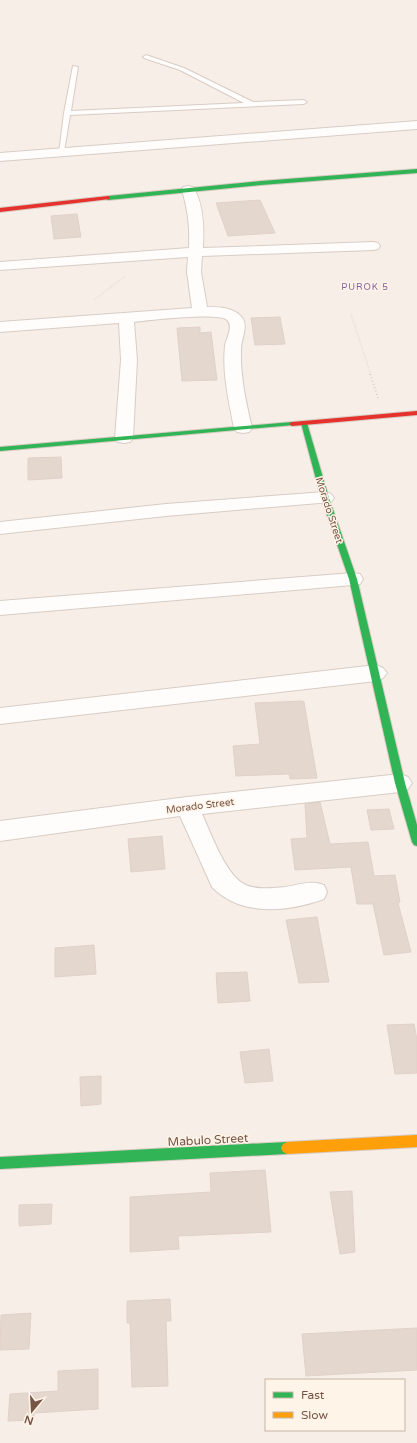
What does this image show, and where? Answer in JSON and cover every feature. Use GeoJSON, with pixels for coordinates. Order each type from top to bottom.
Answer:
{"type":"FeatureCollection","features":[{"type":"Feature","properties":{"kind":"street"},"geometry":{"type":"LineString","coordinates":[[0,157],[417,125]]}},
{"type":"Feature","properties":{"kind":"street"},"geometry":{"type":"LineString","coordinates":[[0,210],[188,190],[417,171]]}},
{"type":"Feature","properties":{"kind":"street"},"geometry":{"type":"LineString","coordinates":[[188,190],[194,209],[197,229],[197,252],[194,272],[200,312]]}},
{"type":"Feature","properties":{"kind":"street"},"geometry":{"type":"LineString","coordinates":[[0,266],[197,252],[373,246]]}},
{"type":"Feature","properties":{"kind":"street"},"geometry":{"type":"LineString","coordinates":[[0,327],[200,312],[228,314],[235,319],[238,325],[233,342],[232,371],[242,428]]}},
{"type":"Feature","properties":{"kind":"street"},"geometry":{"type":"LineString","coordinates":[[124,438],[129,360],[126,318]]}},
{"type":"Feature","properties":{"kind":"street"},"geometry":{"type":"LineString","coordinates":[[0,448],[417,413]]}},
{"type":"Feature","properties":{"kind":"street","name":"Morado Street"},"geometry":{"type":"LineString","coordinates":[[304,423],[325,498],[353,579],[376,673],[400,783],[417,842]]}},
{"type":"Feature","properties":{"kind":"street"},"geometry":{"type":"LineString","coordinates":[[0,528],[166,510],[325,498]]}},
{"type":"Feature","properties":{"kind":"street"},"geometry":{"type":"LineString","coordinates":[[0,608],[353,579]]}},
{"type":"Feature","properties":{"kind":"street"},"geometry":{"type":"LineString","coordinates":[[0,716],[376,673]]}},
{"type":"Feature","properties":{"kind":"street","name":"Morado Street"},"geometry":{"type":"LineString","coordinates":[[0,831],[187,806],[400,783]]}},
{"type":"Feature","properties":{"kind":"street"},"geometry":{"type":"LineString","coordinates":[[187,806],[221,880],[227,888],[236,894],[259,898],[289,897],[315,892]]}},
{"type":"Feature","properties":{"kind":"street","name":"Mabulo Street"},"geometry":{"type":"LineString","coordinates":[[0,1163],[417,1141]]}},
{"type":"Feature","properties":{"kind":"lane"},"geometry":{"type":"LineString","coordinates":[[146,57],[182,69],[252,105]]}},
{"type":"Feature","properties":{"kind":"lane"},"geometry":{"type":"LineString","coordinates":[[61,152],[75,66]]}},
{"type":"Feature","properties":{"kind":"lane"},"geometry":{"type":"LineString","coordinates":[[68,113],[304,102]]}},
{"type":"Feature","properties":{"kind":"path"},"geometry":{"type":"LineString","coordinates":[[89,303],[152,255]]}},
{"type":"Feature","properties":{"kind":"path"},"geometry":{"type":"LineString","coordinates":[[351,314],[384,415]]}},
{"type":"Feature","properties":{"kind":"building"},"geometry":{"type":"Polygon","coordinates":[[[260,200],[275,233],[228,236],[216,203],[260,200]]]}},
{"type":"Feature","properties":{"kind":"building"},"geometry":{"type":"Polygon","coordinates":[[[77,214],[81,237],[54,239],[51,216],[77,214]]]}},
{"type":"Feature","properties":{"kind":"building"},"geometry":{"type":"Polygon","coordinates":[[[280,317],[285,344],[255,345],[251,318],[280,317]]]}},
{"type":"Feature","properties":{"kind":"building"},"geometry":{"type":"Polygon","coordinates":[[[200,327],[200,333],[211,332],[217,380],[182,381],[177,328],[200,327]]]}},
{"type":"Feature","properties":{"kind":"building"},"geometry":{"type":"Polygon","coordinates":[[[61,457],[62,478],[28,480],[28,458],[61,457]]]}},
{"type":"Feature","properties":{"kind":"building"},"geometry":{"type":"Polygon","coordinates":[[[304,702],[317,778],[290,779],[289,774],[236,776],[233,746],[260,744],[255,703],[304,702]]]}},
{"type":"Feature","properties":{"kind":"building"},"geometry":{"type":"Polygon","coordinates":[[[320,802],[330,844],[368,842],[374,876],[395,875],[400,902],[398,903],[411,952],[384,955],[373,904],[357,904],[351,867],[295,870],[291,839],[307,838],[305,804],[320,802]]]}},
{"type":"Feature","properties":{"kind":"building"},"geometry":{"type":"Polygon","coordinates":[[[389,809],[394,829],[371,830],[367,810],[389,809]]]}},
{"type":"Feature","properties":{"kind":"building"},"geometry":{"type":"Polygon","coordinates":[[[162,836],[165,869],[131,872],[128,839],[162,836]]]}},
{"type":"Feature","properties":{"kind":"building"},"geometry":{"type":"Polygon","coordinates":[[[317,917],[329,982],[299,983],[286,920],[317,917]]]}},
{"type":"Feature","properties":{"kind":"building"},"geometry":{"type":"Polygon","coordinates":[[[94,945],[96,974],[55,977],[55,948],[94,945]]]}},
{"type":"Feature","properties":{"kind":"building"},"geometry":{"type":"Polygon","coordinates":[[[247,972],[250,1001],[218,1003],[216,973],[247,972]]]}},
{"type":"Feature","properties":{"kind":"building"},"geometry":{"type":"Polygon","coordinates":[[[414,1024],[417,1040],[417,1073],[395,1074],[387,1025],[414,1024]]]}},
{"type":"Feature","properties":{"kind":"building"},"geometry":{"type":"Polygon","coordinates":[[[269,1049],[273,1081],[245,1083],[240,1052],[269,1049]]]}},
{"type":"Feature","properties":{"kind":"building"},"geometry":{"type":"Polygon","coordinates":[[[101,1076],[101,1104],[81,1106],[80,1077],[101,1076]]]}},
{"type":"Feature","properties":{"kind":"building"},"geometry":{"type":"Polygon","coordinates":[[[265,1170],[271,1232],[178,1236],[179,1249],[130,1252],[130,1197],[211,1192],[210,1173],[265,1170]]]}},
{"type":"Feature","properties":{"kind":"building"},"geometry":{"type":"Polygon","coordinates":[[[352,1191],[355,1252],[340,1254],[330,1192],[352,1191]]]}},
{"type":"Feature","properties":{"kind":"building"},"geometry":{"type":"Polygon","coordinates":[[[52,1204],[51,1224],[19,1226],[19,1205],[52,1204]]]}},
{"type":"Feature","properties":{"kind":"building"},"geometry":{"type":"Polygon","coordinates":[[[170,1299],[171,1321],[166,1321],[168,1386],[132,1387],[130,1323],[127,1323],[127,1301],[170,1299]]]}},
{"type":"Feature","properties":{"kind":"building"},"geometry":{"type":"Polygon","coordinates":[[[31,1313],[29,1349],[0,1350],[1,1315],[31,1313]]]}},
{"type":"Feature","properties":{"kind":"building"},"geometry":{"type":"Polygon","coordinates":[[[417,1328],[417,1370],[306,1376],[302,1334],[417,1328]]]}},
{"type":"Feature","properties":{"kind":"building"},"geometry":{"type":"Polygon","coordinates":[[[98,1369],[98,1409],[34,1413],[34,1420],[8,1421],[10,1394],[58,1391],[58,1371],[98,1369]]]}},
{"type":"Feature","properties":{"kind":"traffic: fast"},"geometry":{"type":"LineString","coordinates":[[108,198],[261,183],[417,171]]}},
{"type":"Feature","properties":{"kind":"traffic: fast"},"geometry":{"type":"LineString","coordinates":[[304,423],[325,498],[353,579],[400,783],[417,842]]}},
{"type":"Feature","properties":{"kind":"traffic: fast"},"geometry":{"type":"LineString","coordinates":[[0,449],[292,424]]}},
{"type":"Feature","properties":{"kind":"traffic: fast"},"geometry":{"type":"LineString","coordinates":[[0,1163],[287,1148]]}},
{"type":"Feature","properties":{"kind":"traffic: slow"},"geometry":{"type":"LineString","coordinates":[[287,1148],[417,1141]]}},
{"type":"Feature","properties":{"kind":"traffic: jam"},"geometry":{"type":"LineString","coordinates":[[0,210],[108,198]]}},
{"type":"Feature","properties":{"kind":"traffic: jam"},"geometry":{"type":"LineString","coordinates":[[292,424],[417,413]]}},
{"type":"Feature","properties":{"kind":"district","name":"PUROK 5"},"geometry":{"type":"Point","coordinates":[365,287]}}]}
